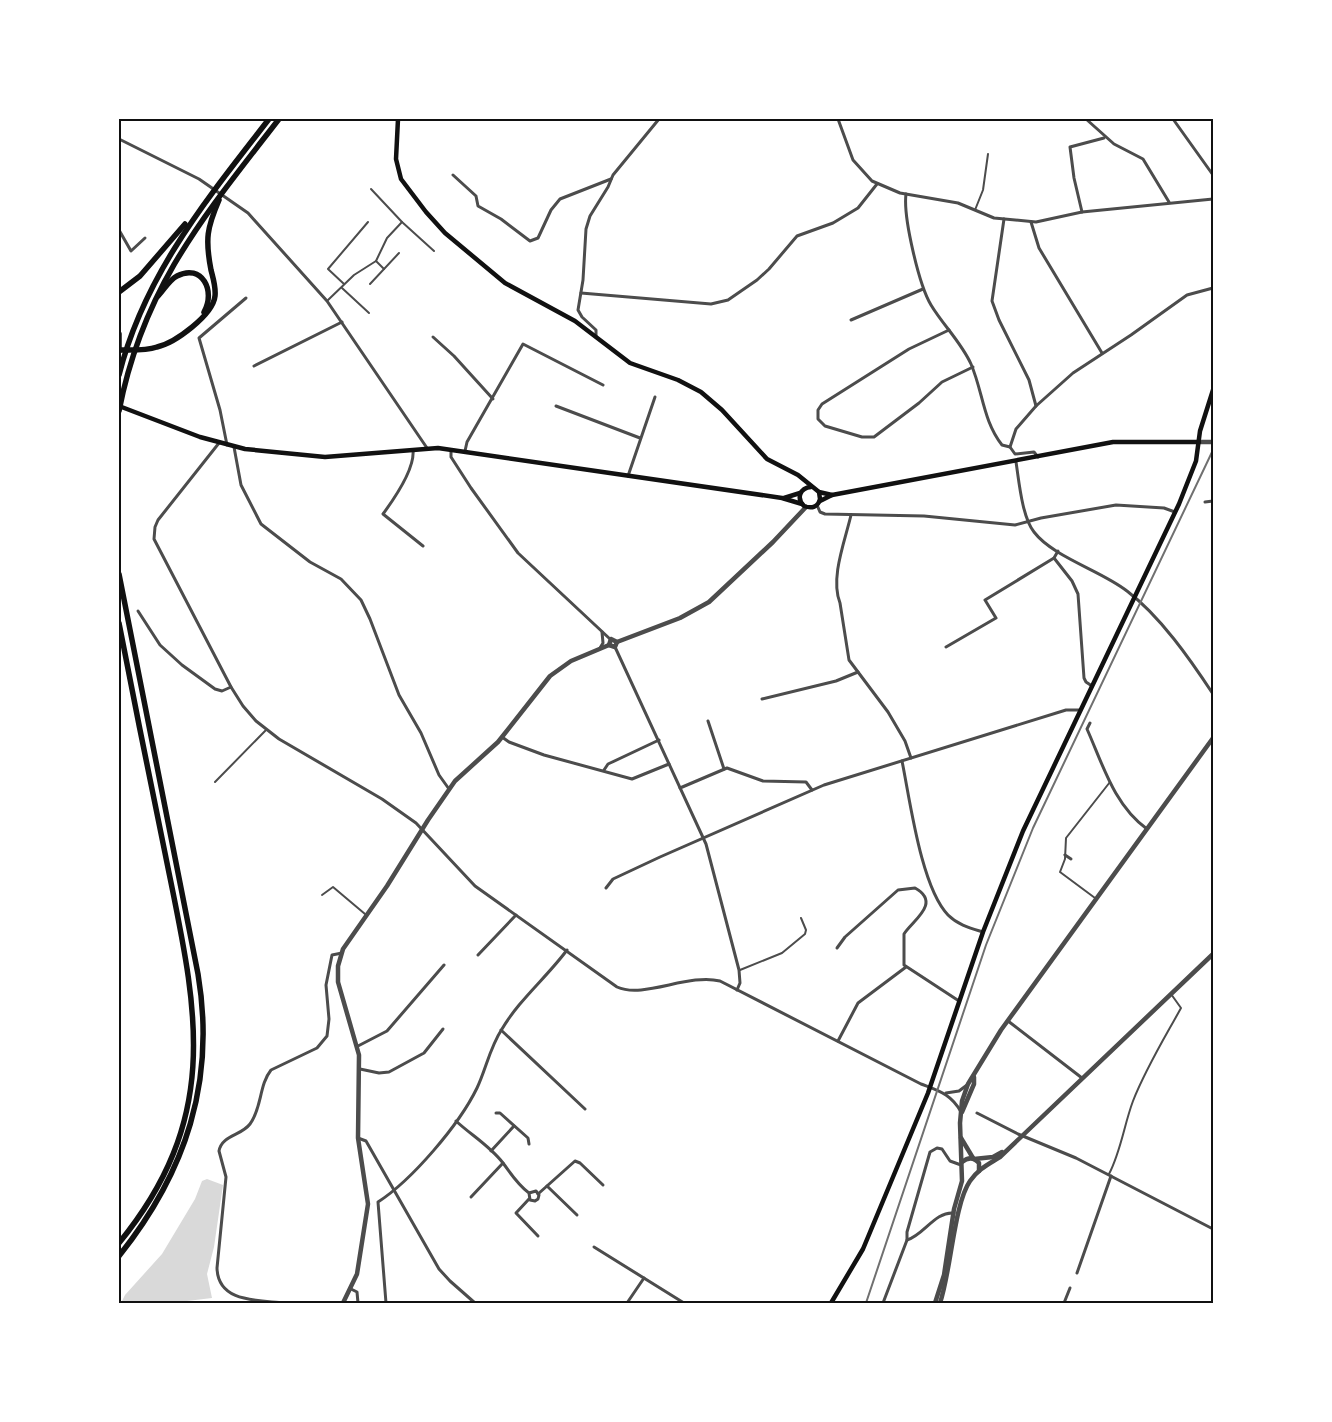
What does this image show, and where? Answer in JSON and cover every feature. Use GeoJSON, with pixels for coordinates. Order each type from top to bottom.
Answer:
{"type":"FeatureCollection","features":[{"type":"Feature","properties":{"kind":"highway"},"geometry":{"type":"LineString","coordinates":[[119,375],[131,335],[151,288],[176,243],[269,119]]}},
{"type":"Feature","properties":{"kind":"highway"},"geometry":{"type":"LineString","coordinates":[[119,411],[131,361],[152,305],[182,247],[278,119]]}},
{"type":"Feature","properties":{"kind":"highway"},"geometry":{"type":"LineString","coordinates":[[119,334],[119,351],[150,349],[174,339],[210,309],[215,297],[207,247],[207,232],[225,189]]}},
{"type":"Feature","properties":{"kind":"highway"},"geometry":{"type":"LineString","coordinates":[[119,292],[140,276],[206,201]]}},
{"type":"Feature","properties":{"kind":"highway"},"geometry":{"type":"LineString","coordinates":[[152,305],[173,279],[180,275],[192,274],[203,280],[209,291],[209,303],[201,318]]}},
{"type":"Feature","properties":{"kind":"highway"},"geometry":{"type":"LineString","coordinates":[[119,574],[198,974],[203,1007],[203,1038],[197,1100],[178,1162],[156,1206],[119,1256]]}},
{"type":"Feature","properties":{"kind":"highway"},"geometry":{"type":"LineString","coordinates":[[119,623],[189,977],[195,1039],[188,1102],[173,1154],[147,1205],[119,1243]]}},
{"type":"Feature","properties":{"kind":"main road"},"geometry":{"type":"LineString","coordinates":[[398,119],[396,159],[398,172],[408,190],[435,223],[505,282],[570,317],[630,364],[678,380],[701,392],[722,410],[759,452],[819,492],[832,495]]}},
{"type":"Feature","properties":{"kind":"main road"},"geometry":{"type":"LineString","coordinates":[[832,1303],[866,1242],[930,1087],[982,932],[1023,831],[1175,512],[1195,464],[1213,390]]}},
{"type":"Feature","properties":{"kind":"main road"},"geometry":{"type":"LineString","coordinates":[[119,406],[140,416],[234,447],[317,457],[427,448],[451,450],[782,498],[804,506],[818,503],[832,495],[1016,462],[1112,442],[1199,442]]}},
{"type":"Feature","properties":{"kind":"main road"},"geometry":{"type":"LineString","coordinates":[[801,479],[799,499],[804,506]]}},
{"type":"Feature","properties":{"kind":"main road"},"geometry":{"type":"LineString","coordinates":[[782,498],[811,487]]}},
{"type":"Feature","properties":{"kind":"main road"},"geometry":{"type":"LineString","coordinates":[[818,503],[819,492]]}},
{"type":"Feature","properties":{"kind":"street"},"geometry":{"type":"LineString","coordinates":[[596,337],[597,332],[579,313],[586,229],[590,216],[608,187],[610,179],[659,119]]}},
{"type":"Feature","properties":{"kind":"street"},"geometry":{"type":"LineString","coordinates":[[838,119],[853,160],[863,174],[877,184],[906,194],[958,203],[1004,219],[1031,222],[1082,212],[1213,199]]}},
{"type":"Feature","properties":{"kind":"street"},"geometry":{"type":"LineString","coordinates":[[1086,119],[1105,138],[1143,159],[1170,202]]}},
{"type":"Feature","properties":{"kind":"street"},"geometry":{"type":"LineString","coordinates":[[1174,119],[1213,175]]}},
{"type":"Feature","properties":{"kind":"street"},"geometry":{"type":"LineString","coordinates":[[1082,212],[1074,178],[1070,148],[1105,138]]}},
{"type":"Feature","properties":{"kind":"street"},"geometry":{"type":"LineString","coordinates":[[119,139],[200,179],[234,201],[257,222],[327,301],[427,448]]}},
{"type":"Feature","properties":{"kind":"street"},"geometry":{"type":"LineString","coordinates":[[453,175],[476,196],[478,206],[501,219],[530,241],[538,238],[551,210],[560,199],[610,179]]}},
{"type":"Feature","properties":{"kind":"street"},"geometry":{"type":"LineString","coordinates":[[581,293],[711,304],[728,300],[769,269],[797,236],[849,214],[862,203],[877,184]]}},
{"type":"Feature","properties":{"kind":"street"},"geometry":{"type":"LineString","coordinates":[[906,194],[908,226],[923,289],[930,304],[972,367],[984,411],[993,431],[1002,445],[1010,447],[1015,454],[1034,452],[1038,457]]}},
{"type":"Feature","properties":{"kind":"street"},"geometry":{"type":"LineString","coordinates":[[1004,219],[992,301],[999,320],[1029,380],[1036,406]]}},
{"type":"Feature","properties":{"kind":"street"},"geometry":{"type":"LineString","coordinates":[[1031,222],[1038,248],[1102,353]]}},
{"type":"Feature","properties":{"kind":"street"},"geometry":{"type":"LineString","coordinates":[[119,230],[131,250],[145,238]]}},
{"type":"Feature","properties":{"kind":"street"},"geometry":{"type":"LineString","coordinates":[[1010,447],[1016,429],[1036,406],[1073,373],[1187,294],[1213,288]]}},
{"type":"Feature","properties":{"kind":"street"},"geometry":{"type":"LineString","coordinates":[[851,320],[923,289]]}},
{"type":"Feature","properties":{"kind":"street"},"geometry":{"type":"LineString","coordinates":[[227,445],[220,410],[199,338],[246,298]]}},
{"type":"Feature","properties":{"kind":"street"},"geometry":{"type":"LineString","coordinates":[[254,366],[342,322]]}},
{"type":"Feature","properties":{"kind":"street"},"geometry":{"type":"LineString","coordinates":[[949,330],[909,349],[822,404],[818,410],[818,419],[825,426],[862,437],[874,437],[920,403],[942,382],[972,367]]}},
{"type":"Feature","properties":{"kind":"street"},"geometry":{"type":"LineString","coordinates":[[433,337],[454,356],[493,399]]}},
{"type":"Feature","properties":{"kind":"street"},"geometry":{"type":"LineString","coordinates":[[465,452],[467,442],[523,344],[603,385]]}},
{"type":"Feature","properties":{"kind":"street"},"geometry":{"type":"LineString","coordinates":[[628,476],[655,397]]}},
{"type":"Feature","properties":{"kind":"street"},"geometry":{"type":"LineString","coordinates":[[556,406],[640,438]]}},
{"type":"Feature","properties":{"kind":"street"},"geometry":{"type":"LineString","coordinates":[[1199,442],[1213,442]]}},
{"type":"Feature","properties":{"kind":"street"},"geometry":{"type":"LineString","coordinates":[[219,443],[158,520],[153,535],[156,546],[231,686],[247,711],[266,730],[382,799],[423,828],[469,881],[613,985],[624,990],[706,980],[720,982],[945,1093],[955,1101],[962,1113]]}},
{"type":"Feature","properties":{"kind":"street"},"geometry":{"type":"LineString","coordinates":[[234,447],[241,485],[258,520],[271,533],[310,562],[341,579],[361,600],[399,695],[421,733],[439,775],[449,790]]}},
{"type":"Feature","properties":{"kind":"street"},"geometry":{"type":"LineString","coordinates":[[413,449],[412,461],[396,496],[382,514],[423,546]]}},
{"type":"Feature","properties":{"kind":"street"},"geometry":{"type":"LineString","coordinates":[[451,450],[451,458],[464,479],[518,553],[602,631],[615,647],[703,837],[720,894],[739,970],[740,980],[737,990]]}},
{"type":"Feature","properties":{"kind":"street"},"geometry":{"type":"LineString","coordinates":[[1016,462],[1029,522],[1037,536],[1058,551],[1122,588],[1152,614],[1213,694]]}},
{"type":"Feature","properties":{"kind":"street"},"geometry":{"type":"LineString","coordinates":[[1205,502],[1213,501]]}},
{"type":"Feature","properties":{"kind":"street"},"geometry":{"type":"LineString","coordinates":[[818,503],[824,514],[924,516],[1015,525],[1116,505],[1164,508],[1175,512]]}},
{"type":"Feature","properties":{"kind":"street"},"geometry":{"type":"LineString","coordinates":[[615,647],[618,642],[675,620],[704,605],[760,554],[804,506]]}},
{"type":"Feature","properties":{"kind":"street"},"geometry":{"type":"LineString","coordinates":[[851,515],[841,560],[836,596],[840,603],[847,654],[888,712],[905,741],[910,758]]}},
{"type":"Feature","properties":{"kind":"street"},"geometry":{"type":"LineString","coordinates":[[946,648],[996,618],[985,600],[1054,558],[1058,551]]}},
{"type":"Feature","properties":{"kind":"street"},"geometry":{"type":"LineString","coordinates":[[1054,558],[1072,581],[1078,594],[1084,678],[1092,686]]}},
{"type":"Feature","properties":{"kind":"street"},"geometry":{"type":"LineString","coordinates":[[138,611],[160,645],[182,665],[215,689],[222,691],[231,686]]}},
{"type":"Feature","properties":{"kind":"street"},"geometry":{"type":"LineString","coordinates":[[600,648],[603,642],[602,631]]}},
{"type":"Feature","properties":{"kind":"street"},"geometry":{"type":"LineString","coordinates":[[343,1303],[357,1274],[368,1210],[358,1138],[360,1069],[358,1046],[338,982],[338,966],[342,953],[349,938],[449,790],[460,776],[502,737],[537,689],[550,676],[571,662],[600,648],[614,638],[618,642]]}},
{"type":"Feature","properties":{"kind":"street"},"geometry":{"type":"LineString","coordinates":[[762,699],[836,681],[858,672]]}},
{"type":"Feature","properties":{"kind":"street"},"geometry":{"type":"LineString","coordinates":[[606,888],[617,877],[812,790],[902,760],[1066,710],[1080,710]]}},
{"type":"Feature","properties":{"kind":"street"},"geometry":{"type":"LineString","coordinates":[[708,721],[724,769]]}},
{"type":"Feature","properties":{"kind":"street"},"geometry":{"type":"LineString","coordinates":[[1090,723],[1088,729],[1110,782],[1124,808],[1147,829]]}},
{"type":"Feature","properties":{"kind":"street"},"geometry":{"type":"LineString","coordinates":[[502,737],[544,755],[629,778],[638,778],[668,764]]}},
{"type":"Feature","properties":{"kind":"street"},"geometry":{"type":"LineString","coordinates":[[945,1093],[959,1091],[974,1078],[989,1048],[1007,1021],[1213,738]]}},
{"type":"Feature","properties":{"kind":"street"},"geometry":{"type":"LineString","coordinates":[[604,770],[608,764],[659,740]]}},
{"type":"Feature","properties":{"kind":"street"},"geometry":{"type":"LineString","coordinates":[[902,760],[923,857],[938,899],[953,920],[982,932]]}},
{"type":"Feature","properties":{"kind":"street"},"geometry":{"type":"LineString","coordinates":[[680,788],[724,769],[763,781],[806,782],[812,790]]}},
{"type":"Feature","properties":{"kind":"street"},"geometry":{"type":"LineString","coordinates":[[1065,855],[1071,859]]}},
{"type":"Feature","properties":{"kind":"street"},"geometry":{"type":"LineString","coordinates":[[836,948],[845,937],[898,890],[915,888],[923,896],[925,907],[921,916],[904,934],[903,944],[906,967],[959,1001]]}},
{"type":"Feature","properties":{"kind":"street"},"geometry":{"type":"LineString","coordinates":[[478,955],[516,915]]}},
{"type":"Feature","properties":{"kind":"street"},"geometry":{"type":"LineString","coordinates":[[386,1303],[378,1202],[395,1191],[456,1120],[476,1090],[501,1030],[567,950]]}},
{"type":"Feature","properties":{"kind":"street"},"geometry":{"type":"LineString","coordinates":[[284,1303],[235,1296],[225,1290],[219,1281],[217,1268],[226,1177],[218,1151],[222,1143],[244,1131],[252,1122],[259,1108],[267,1076],[271,1070],[323,1042],[329,1030],[327,976],[332,955],[342,953]]}},
{"type":"Feature","properties":{"kind":"street"},"geometry":{"type":"LineString","coordinates":[[940,1303],[966,1189],[974,1176],[1000,1157],[1213,954]]}},
{"type":"Feature","properties":{"kind":"street"},"geometry":{"type":"LineString","coordinates":[[358,1046],[387,1031],[444,965]]}},
{"type":"Feature","properties":{"kind":"street"},"geometry":{"type":"LineString","coordinates":[[838,1041],[858,1003],[906,967]]}},
{"type":"Feature","properties":{"kind":"street"},"geometry":{"type":"LineString","coordinates":[[1007,1021],[1082,1078]]}},
{"type":"Feature","properties":{"kind":"street"},"geometry":{"type":"LineString","coordinates":[[360,1069],[379,1073],[389,1072],[424,1053],[442,1029]]}},
{"type":"Feature","properties":{"kind":"street"},"geometry":{"type":"LineString","coordinates":[[501,1030],[585,1109]]}},
{"type":"Feature","properties":{"kind":"street"},"geometry":{"type":"LineString","coordinates":[[962,1113],[974,1084],[974,1078]]}},
{"type":"Feature","properties":{"kind":"street"},"geometry":{"type":"LineString","coordinates":[[935,1303],[946,1265],[962,1173],[962,1101],[969,1082]]}},
{"type":"Feature","properties":{"kind":"street"},"geometry":{"type":"LineString","coordinates":[[977,1112],[1022,1136],[1076,1158],[1213,1229]]}},
{"type":"Feature","properties":{"kind":"street"},"geometry":{"type":"LineString","coordinates":[[496,1113],[500,1113],[528,1138],[529,1144]]}},
{"type":"Feature","properties":{"kind":"street"},"geometry":{"type":"LineString","coordinates":[[456,1120],[491,1151],[503,1163],[515,1182],[529,1193]]}},
{"type":"Feature","properties":{"kind":"street"},"geometry":{"type":"LineString","coordinates":[[491,1151],[514,1126]]}},
{"type":"Feature","properties":{"kind":"street"},"geometry":{"type":"LineString","coordinates":[[358,1138],[366,1142],[439,1269],[475,1303]]}},
{"type":"Feature","properties":{"kind":"street"},"geometry":{"type":"LineString","coordinates":[[962,1138],[974,1159],[979,1163],[979,1171]]}},
{"type":"Feature","properties":{"kind":"street"},"geometry":{"type":"LineString","coordinates":[[883,1303],[907,1240],[907,1232],[930,1152],[934,1149],[942,1149],[950,1161],[962,1164]]}},
{"type":"Feature","properties":{"kind":"street"},"geometry":{"type":"LineString","coordinates":[[962,1164],[968,1158],[993,1156],[1008,1149]]}},
{"type":"Feature","properties":{"kind":"street"},"geometry":{"type":"LineString","coordinates":[[529,1199],[536,1201],[538,1194],[574,1161],[580,1163],[603,1185]]}},
{"type":"Feature","properties":{"kind":"street"},"geometry":{"type":"LineString","coordinates":[[471,1197],[503,1163]]}},
{"type":"Feature","properties":{"kind":"street"},"geometry":{"type":"LineString","coordinates":[[962,1173],[968,1177],[974,1176]]}},
{"type":"Feature","properties":{"kind":"street"},"geometry":{"type":"LineString","coordinates":[[1077,1273],[1110,1176]]}},
{"type":"Feature","properties":{"kind":"street"},"geometry":{"type":"LineString","coordinates":[[547,1186],[577,1215]]}},
{"type":"Feature","properties":{"kind":"street"},"geometry":{"type":"LineString","coordinates":[[529,1193],[534,1190],[538,1194]]}},
{"type":"Feature","properties":{"kind":"street"},"geometry":{"type":"LineString","coordinates":[[529,1193],[529,1199],[516,1213],[538,1236]]}},
{"type":"Feature","properties":{"kind":"street"},"geometry":{"type":"LineString","coordinates":[[907,1240],[914,1237],[945,1213],[954,1213]]}},
{"type":"Feature","properties":{"kind":"street"},"geometry":{"type":"LineString","coordinates":[[594,1247],[684,1303]]}},
{"type":"Feature","properties":{"kind":"street"},"geometry":{"type":"LineString","coordinates":[[627,1303],[644,1278]]}},
{"type":"Feature","properties":{"kind":"street"},"geometry":{"type":"LineString","coordinates":[[351,1288],[357,1292],[358,1303]]}},
{"type":"Feature","properties":{"kind":"street"},"geometry":{"type":"LineString","coordinates":[[1064,1303],[1070,1288]]}},
{"type":"Feature","properties":{"kind":"lane"},"geometry":{"type":"LineString","coordinates":[[975,210],[983,190],[988,154]]}},
{"type":"Feature","properties":{"kind":"lane"},"geometry":{"type":"LineString","coordinates":[[371,189],[434,252]]}},
{"type":"Feature","properties":{"kind":"lane"},"geometry":{"type":"LineString","coordinates":[[345,285],[328,269],[368,222]]}},
{"type":"Feature","properties":{"kind":"lane"},"geometry":{"type":"LineString","coordinates":[[327,301],[354,275],[376,261],[388,238],[402,222]]}},
{"type":"Feature","properties":{"kind":"lane"},"geometry":{"type":"LineString","coordinates":[[370,284],[399,253]]}},
{"type":"Feature","properties":{"kind":"lane"},"geometry":{"type":"LineString","coordinates":[[376,261],[384,269]]}},
{"type":"Feature","properties":{"kind":"lane"},"geometry":{"type":"LineString","coordinates":[[342,288],[369,313]]}},
{"type":"Feature","properties":{"kind":"lane"},"geometry":{"type":"LineString","coordinates":[[214,782],[266,730]]}},
{"type":"Feature","properties":{"kind":"lane"},"geometry":{"type":"LineString","coordinates":[[1096,899],[1060,872],[1065,855],[1066,838],[1110,782]]}},
{"type":"Feature","properties":{"kind":"lane"},"geometry":{"type":"LineString","coordinates":[[322,894],[334,887],[366,915]]}},
{"type":"Feature","properties":{"kind":"lane"},"geometry":{"type":"LineString","coordinates":[[739,970],[782,953],[805,934],[806,930],[801,918]]}},
{"type":"Feature","properties":{"kind":"lane"},"geometry":{"type":"LineString","coordinates":[[1110,1176],[1119,1155],[1130,1110],[1140,1084],[1162,1040],[1181,1008],[1171,994]]}},
{"type":"Feature","properties":{"kind":"shaded area"},"geometry":{"type":"Polygon","coordinates":[[[207,1179],[223,1185],[214,1247],[207,1274],[212,1298],[187,1301],[186,1303],[121,1303],[125,1295],[162,1254],[195,1199],[202,1181],[207,1179]]]}},
{"type":"Feature","properties":{"kind":"railway"},"geometry":{"type":"LineString","coordinates":[[866,1303],[986,945],[1033,828],[1213,450]]}}]}
